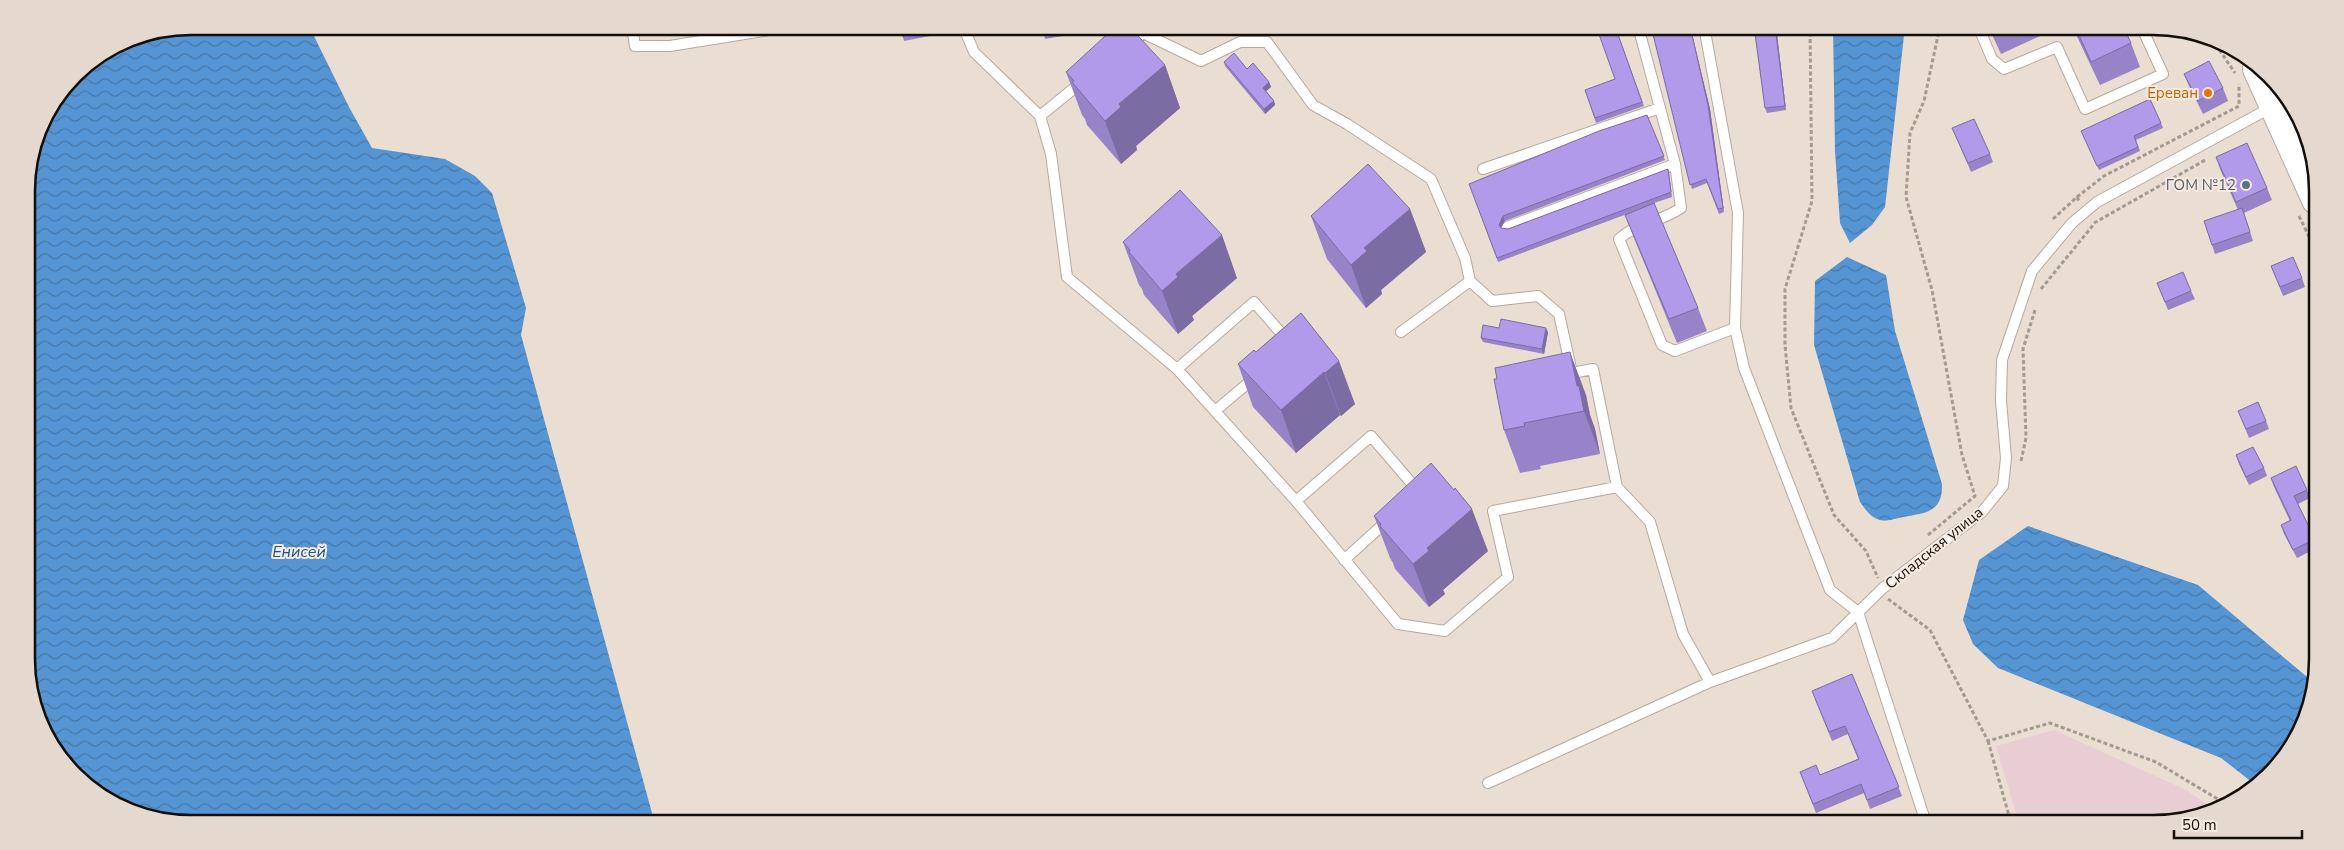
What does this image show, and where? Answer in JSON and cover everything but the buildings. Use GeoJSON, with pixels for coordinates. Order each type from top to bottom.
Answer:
{"type":"FeatureCollection","features":[{"type":"Feature","properties":{"kind":"main road"},"geometry":{"type":"LineString","coordinates":[[2261,79],[2309,184]]}},
{"type":"Feature","properties":{"kind":"lane"},"geometry":{"type":"LineString","coordinates":[[633,35],[635,46],[661,46],[734,35]]}},
{"type":"Feature","properties":{"kind":"lane"},"geometry":{"type":"LineString","coordinates":[[967,35],[974,52],[1040,116],[1051,154],[1067,278],[1177,370],[1296,501],[1398,624],[1445,630],[1508,578],[1493,511],[1617,487]]}},
{"type":"Feature","properties":{"kind":"lane"},"geometry":{"type":"LineString","coordinates":[[1121,51],[1141,35]]}},
{"type":"Feature","properties":{"kind":"lane"},"geometry":{"type":"LineString","coordinates":[[1147,35],[1201,61],[1240,42],[1267,42],[1313,106],[1347,124],[1431,179],[1465,258],[1470,281],[1492,301],[1538,296],[1559,314],[1567,374],[1593,369],[1617,487],[1650,522],[1684,634],[1710,682]]}},
{"type":"Feature","properties":{"kind":"lane"},"geometry":{"type":"LineString","coordinates":[[1640,35],[1675,164],[1681,208],[1671,215],[1628,231],[1619,239],[1662,345],[1675,351],[1735,328]]}},
{"type":"Feature","properties":{"kind":"lane"},"geometry":{"type":"LineString","coordinates":[[1706,35],[1738,213],[1735,328],[1744,368],[1830,590],[1858,612],[1923,815]]}},
{"type":"Feature","properties":{"kind":"lane"},"geometry":{"type":"LineString","coordinates":[[1982,35],[1992,59],[2004,69],[2057,47],[2084,109],[2163,74],[2146,35]]}},
{"type":"Feature","properties":{"kind":"lane"},"geometry":{"type":"LineString","coordinates":[[1040,116],[1092,74]]}},
{"type":"Feature","properties":{"kind":"lane","name":"Складская улица"},"geometry":{"type":"LineString","coordinates":[[1488,783],[1710,682],[1832,638],[1883,588],[1982,512],[2003,486],[2006,458],[2001,401],[2002,360],[2032,272],[2054,242],[2085,210],[2096,202],[2273,107]]}},
{"type":"Feature","properties":{"kind":"lane"},"geometry":{"type":"LineString","coordinates":[[1483,169],[1660,108]]}},
{"type":"Feature","properties":{"kind":"lane"},"geometry":{"type":"LineString","coordinates":[[1507,227],[1675,164]]}},
{"type":"Feature","properties":{"kind":"lane"},"geometry":{"type":"LineString","coordinates":[[1401,332],[1470,281]]}},
{"type":"Feature","properties":{"kind":"lane"},"geometry":{"type":"LineString","coordinates":[[1177,370],[1254,302],[1291,345],[1284,351]]}},
{"type":"Feature","properties":{"kind":"lane"},"geometry":{"type":"LineString","coordinates":[[1215,411],[1264,369]]}},
{"type":"Feature","properties":{"kind":"lane"},"geometry":{"type":"LineString","coordinates":[[1296,501],[1371,436],[1419,491],[1412,498]]}},
{"type":"Feature","properties":{"kind":"lane"},"geometry":{"type":"LineString","coordinates":[[1344,560],[1399,510]]}},
{"type":"Feature","properties":{"kind":"path"},"geometry":{"type":"LineString","coordinates":[[1810,35],[1812,201],[1785,290],[1785,345],[1792,408],[1834,515],[1866,551],[1889,600],[1930,630],[1988,741],[2009,815]]}},
{"type":"Feature","properties":{"kind":"path"},"geometry":{"type":"LineString","coordinates":[[1922,539],[1975,496],[1962,455],[1932,290],[1906,197],[1910,133],[1924,101],[1938,35]]}},
{"type":"Feature","properties":{"kind":"path"},"geometry":{"type":"LineString","coordinates":[[2077,197],[2104,176],[2239,106],[2239,78],[2220,50]]}},
{"type":"Feature","properties":{"kind":"path"},"geometry":{"type":"LineString","coordinates":[[1877,576],[1884,570]]}},
{"type":"Feature","properties":{"kind":"path"},"geometry":{"type":"LineString","coordinates":[[1988,741],[2050,723],[2156,762],[2219,800]]}},
{"type":"Feature","properties":{"kind":"shaded area"},"geometry":{"type":"Polygon","coordinates":[[[2054,730],[2186,790],[2208,805],[2163,815],[2017,815],[1996,746],[2054,730]]]}},
{"type":"Feature","properties":{"kind":"water","name":"Енисей"},"geometry":{"type":"Polygon","coordinates":[[[313,35],[349,107],[372,148],[445,159],[475,176],[492,193],[526,308],[521,335],[653,815],[181,815],[141,807],[122,799],[104,789],[74,762],[61,746],[51,728],[43,709],[36,679],[35,181],[40,151],[51,122],[67,96],[88,74],[104,61],[131,47],[171,36],[313,35]]]}},
{"type":"Feature","properties":{"kind":"water"},"geometry":{"type":"Polygon","coordinates":[[[1833,35],[1904,35],[1885,207],[1872,225],[1850,243],[1840,223],[1835,151],[1833,35]]]}},
{"type":"Feature","properties":{"kind":"water"},"geometry":{"type":"Polygon","coordinates":[[[1847,257],[1886,275],[1895,331],[1942,484],[1940,500],[1936,506],[1926,512],[1892,520],[1883,520],[1871,515],[1860,502],[1814,345],[1815,281],[1847,257]]]}},
{"type":"Feature","properties":{"kind":"water"},"geometry":{"type":"Polygon","coordinates":[[[2028,526],[2198,585],[2308,678],[2301,709],[2288,737],[2277,754],[2250,781],[2221,758],[1998,668],[1973,644],[1963,620],[1979,560],[2028,526]]]}},
{"type":"Feature","properties":{"kind":"place","name":"Ереван"},"geometry":{"type":"Point","coordinates":[2208,93]}},
{"type":"Feature","properties":{"kind":"place","name":"ГОМ №12"},"geometry":{"type":"Point","coordinates":[2246,185]}}]}
